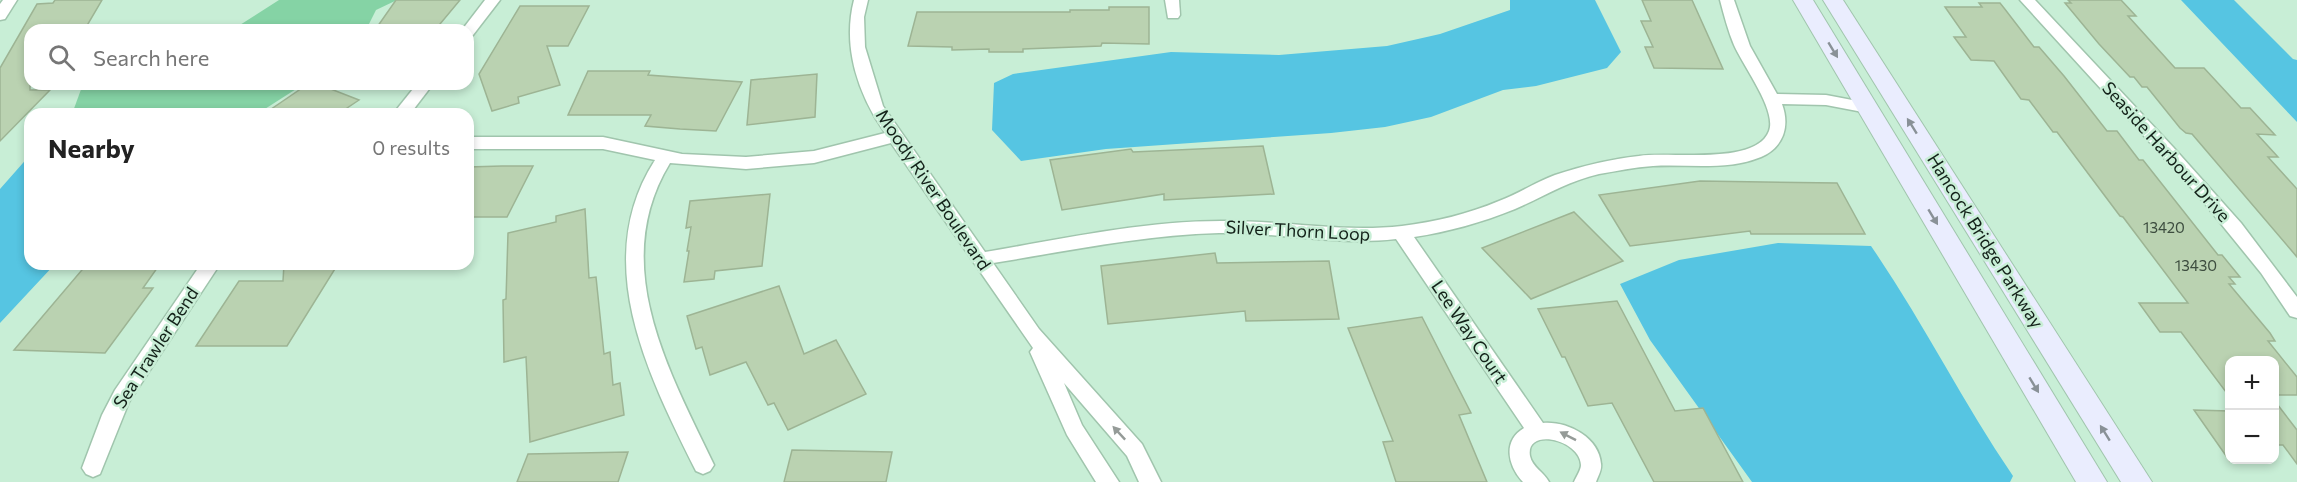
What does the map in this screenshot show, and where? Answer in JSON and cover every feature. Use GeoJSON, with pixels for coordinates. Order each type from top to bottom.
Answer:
{"type":"FeatureCollection","features":[{"type":"Feature","properties":{"kind":"main road","name":"Hancock Bridge Parkway"},"geometry":{"type":"LineString","coordinates":[[1803,0],[2092,482]]}},
{"type":"Feature","properties":{"kind":"main road","name":"Hancock Bridge Parkway"},"geometry":{"type":"LineString","coordinates":[[1833,0],[2137,482]]}},
{"type":"Feature","properties":{"kind":"street"},"geometry":{"type":"LineString","coordinates":[[0,16],[10,0]]}},
{"type":"Feature","properties":{"kind":"street"},"geometry":{"type":"LineString","coordinates":[[474,24],[492,0]]}},
{"type":"Feature","properties":{"kind":"street","name":"Moody River Boulevard"},"geometry":{"type":"LineString","coordinates":[[861,0],[857,17],[857,47],[875,107],[1032,333],[1135,450],[1150,482]]}},
{"type":"Feature","properties":{"kind":"street","name":"Silver Thorn Loop"},"geometry":{"type":"LineString","coordinates":[[980,259],[1160,229],[1224,227],[1334,235],[1401,232],[1452,223],[1519,200],[1558,181],[1598,168],[1646,160],[1727,160],[1748,157],[1767,146],[1778,130],[1777,112],[1742,46],[1727,0]]}},
{"type":"Feature","properties":{"kind":"street","name":"Seaside Harbour Drive"},"geometry":{"type":"LineString","coordinates":[[2026,0],[2191,176],[2229,220],[2297,311]]}},
{"type":"Feature","properties":{"kind":"street"},"geometry":{"type":"LineString","coordinates":[[405,108],[420,90]]}},
{"type":"Feature","properties":{"kind":"street"},"geometry":{"type":"LineString","coordinates":[[1770,99],[1826,100],[1868,108]]}},
{"type":"Feature","properties":{"kind":"street"},"geometry":{"type":"LineString","coordinates":[[474,143],[603,143],[665,157],[724,163],[782,161],[833,153],[896,136]]}},
{"type":"Feature","properties":{"kind":"street"},"geometry":{"type":"LineString","coordinates":[[665,157],[649,186],[642,207],[636,236],[636,288],[651,347],[703,465]]}},
{"type":"Feature","properties":{"kind":"street","name":"Lee Way Court"},"geometry":{"type":"LineString","coordinates":[[1401,232],[1537,431]]}},
{"type":"Feature","properties":{"kind":"street","name":"Sea Trawler Bend"},"geometry":{"type":"LineString","coordinates":[[93,468],[112,415],[122,396],[207,270]]}},
{"type":"Feature","properties":{"kind":"street","name":"Moody River Boulevard"},"geometry":{"type":"LineString","coordinates":[[1032,333],[1074,429],[1108,482]]}},
{"type":"Feature","properties":{"kind":"street"},"geometry":{"type":"LineString","coordinates":[[1074,429],[1102,414]]}},
{"type":"Feature","properties":{"kind":"street"},"geometry":{"type":"LineString","coordinates":[[1538,482],[1521,464],[1519,453],[1524,439],[1537,431],[1558,431],[1580,443],[1588,452],[1592,465],[1590,474],[1584,482]]}},
{"type":"Feature","properties":{"kind":"green space"},"geometry":{"type":"Polygon","coordinates":[[[279,0],[397,0],[376,10],[369,24],[241,24],[279,0]]]}},
{"type":"Feature","properties":{"kind":"green space"},"geometry":{"type":"Polygon","coordinates":[[[81,90],[295,90],[266,108],[74,108],[81,90]]]}},
{"type":"Feature","properties":{"kind":"water"},"geometry":{"type":"Polygon","coordinates":[[[1510,0],[1595,0],[1621,52],[1607,68],[1536,86],[1503,90],[1431,117],[1385,127],[1106,149],[1021,161],[992,130],[994,83],[1013,74],[1171,52],[1279,55],[1387,46],[1440,34],[1510,10],[1510,0]]]}},
{"type":"Feature","properties":{"kind":"water"},"geometry":{"type":"Polygon","coordinates":[[[2181,0],[2234,0],[2293,59],[2297,60],[2297,122],[2181,0]]]}},
{"type":"Feature","properties":{"kind":"water"},"geometry":{"type":"Polygon","coordinates":[[[24,162],[24,270],[49,270],[0,323],[0,189],[24,162]]]}},
{"type":"Feature","properties":{"kind":"water"},"geometry":{"type":"Polygon","coordinates":[[[1778,243],[1871,246],[2013,476],[2010,482],[1752,482],[1650,340],[1620,284],[1679,260],[1778,243]]]}},
{"type":"Feature","properties":{"kind":"building"},"geometry":{"type":"Polygon","coordinates":[[[55,0],[102,0],[88,24],[25,24],[37,4],[53,3],[55,0]]]}},
{"type":"Feature","properties":{"kind":"building"},"geometry":{"type":"Polygon","coordinates":[[[396,0],[460,0],[440,24],[379,24],[396,0]]]}},
{"type":"Feature","properties":{"kind":"building"},"geometry":{"type":"Polygon","coordinates":[[[1642,0],[1692,0],[1723,69],[1654,68],[1645,47],[1653,47],[1641,21],[1651,21],[1642,0]]]}},
{"type":"Feature","properties":{"kind":"building"},"geometry":{"type":"Polygon","coordinates":[[[2068,0],[2121,0],[2136,16],[2128,16],[2175,68],[2204,68],[2241,108],[2250,108],[2275,135],[2257,134],[2278,157],[2268,157],[2297,189],[2297,257],[2192,134],[2180,128],[2147,87],[2142,87],[2134,77],[2130,77],[2099,44],[2065,3],[2071,3],[2068,0]]]}},
{"type":"Feature","properties":{"kind":"building"},"geometry":{"type":"Polygon","coordinates":[[[1979,3],[2000,3],[2034,47],[2039,47],[2064,76],[2107,131],[2117,131],[2139,160],[2143,160],[2218,255],[2222,255],[2240,277],[2229,277],[2235,284],[2229,284],[2275,341],[2268,341],[2297,377],[2297,395],[2279,395],[2279,356],[2225,356],[2225,391],[2181,332],[2160,332],[2139,303],[2188,303],[2057,132],[2053,132],[2029,100],[2021,99],[1994,61],[1971,60],[1954,37],[1966,37],[1945,7],[1982,7],[1979,3]]]}},
{"type":"Feature","properties":{"kind":"building"},"geometry":{"type":"Polygon","coordinates":[[[520,6],[589,6],[568,46],[547,46],[560,85],[518,97],[519,103],[492,111],[479,74],[520,6]]]}},
{"type":"Feature","properties":{"kind":"building"},"geometry":{"type":"Polygon","coordinates":[[[1109,7],[1149,7],[1149,44],[1102,43],[1101,46],[1023,49],[1023,52],[908,46],[917,12],[1070,12],[1070,10],[1109,10],[1109,7]]]}},
{"type":"Feature","properties":{"kind":"building"},"geometry":{"type":"Polygon","coordinates":[[[24,26],[24,90],[50,90],[32,108],[24,108],[24,117],[0,141],[0,68],[24,26]]]}},
{"type":"Feature","properties":{"kind":"building"},"geometry":{"type":"Polygon","coordinates":[[[588,71],[650,71],[648,75],[742,82],[716,131],[680,129],[645,126],[651,115],[568,115],[588,71]]]}},
{"type":"Feature","properties":{"kind":"building"},"geometry":{"type":"Polygon","coordinates":[[[817,74],[815,117],[747,125],[751,80],[817,74]]]}},
{"type":"Feature","properties":{"kind":"building"},"geometry":{"type":"Polygon","coordinates":[[[299,90],[333,90],[359,100],[347,108],[273,108],[299,90]]]}},
{"type":"Feature","properties":{"kind":"building"},"geometry":{"type":"Polygon","coordinates":[[[1263,146],[1274,194],[1164,200],[1164,194],[1062,210],[1050,160],[1131,149],[1133,152],[1263,146]]]}},
{"type":"Feature","properties":{"kind":"building"},"geometry":{"type":"Polygon","coordinates":[[[533,166],[507,217],[474,217],[474,167],[533,166]]]}},
{"type":"Feature","properties":{"kind":"building"},"geometry":{"type":"Polygon","coordinates":[[[1700,181],[1837,183],[1865,234],[1751,234],[1750,231],[1630,246],[1599,195],[1700,181]]]}},
{"type":"Feature","properties":{"kind":"building"},"geometry":{"type":"Polygon","coordinates":[[[770,194],[762,266],[715,271],[714,279],[684,282],[691,227],[686,228],[690,201],[770,194]]]}},
{"type":"Feature","properties":{"kind":"building"},"geometry":{"type":"Polygon","coordinates":[[[585,209],[589,278],[596,277],[604,354],[610,352],[613,385],[620,383],[624,415],[530,442],[526,357],[504,362],[503,300],[506,299],[508,233],[556,222],[556,216],[585,209]]]}},
{"type":"Feature","properties":{"kind":"building"},"geometry":{"type":"Polygon","coordinates":[[[1574,212],[1623,261],[1531,299],[1482,248],[1574,212]]]}},
{"type":"Feature","properties":{"kind":"building"},"geometry":{"type":"Polygon","coordinates":[[[1215,253],[1217,263],[1329,261],[1339,319],[1246,321],[1245,311],[1108,324],[1101,266],[1215,253]]]}},
{"type":"Feature","properties":{"kind":"building"},"geometry":{"type":"Polygon","coordinates":[[[82,270],[156,270],[143,288],[153,288],[105,353],[14,350],[82,270]]]}},
{"type":"Feature","properties":{"kind":"building"},"geometry":{"type":"Polygon","coordinates":[[[284,270],[334,270],[287,346],[196,346],[239,281],[283,281],[284,270]]]}},
{"type":"Feature","properties":{"kind":"building"},"geometry":{"type":"Polygon","coordinates":[[[779,286],[804,354],[836,340],[866,394],[788,430],[774,403],[768,405],[746,362],[710,375],[702,347],[696,349],[687,316],[779,286]]]}},
{"type":"Feature","properties":{"kind":"building"},"geometry":{"type":"Polygon","coordinates":[[[1617,301],[1675,411],[1703,408],[1743,482],[1654,482],[1612,403],[1588,406],[1565,357],[1562,357],[1538,309],[1617,301]]]}},
{"type":"Feature","properties":{"kind":"building"},"geometry":{"type":"Polygon","coordinates":[[[1422,317],[1471,413],[1459,415],[1487,482],[1396,482],[1383,442],[1393,441],[1348,328],[1422,317]]]}},
{"type":"Feature","properties":{"kind":"building"},"geometry":{"type":"Polygon","coordinates":[[[2279,407],[2297,430],[2297,464],[2283,445],[2279,445],[2279,407]]]}},
{"type":"Feature","properties":{"kind":"building"},"geometry":{"type":"Polygon","coordinates":[[[2194,410],[2225,411],[2225,454],[2194,410]]]}},
{"type":"Feature","properties":{"kind":"building"},"geometry":{"type":"Polygon","coordinates":[[[792,450],[892,452],[886,482],[784,482],[792,450]]]}},
{"type":"Feature","properties":{"kind":"building"},"geometry":{"type":"Polygon","coordinates":[[[628,452],[618,482],[517,482],[528,454],[628,452]]]}}]}
